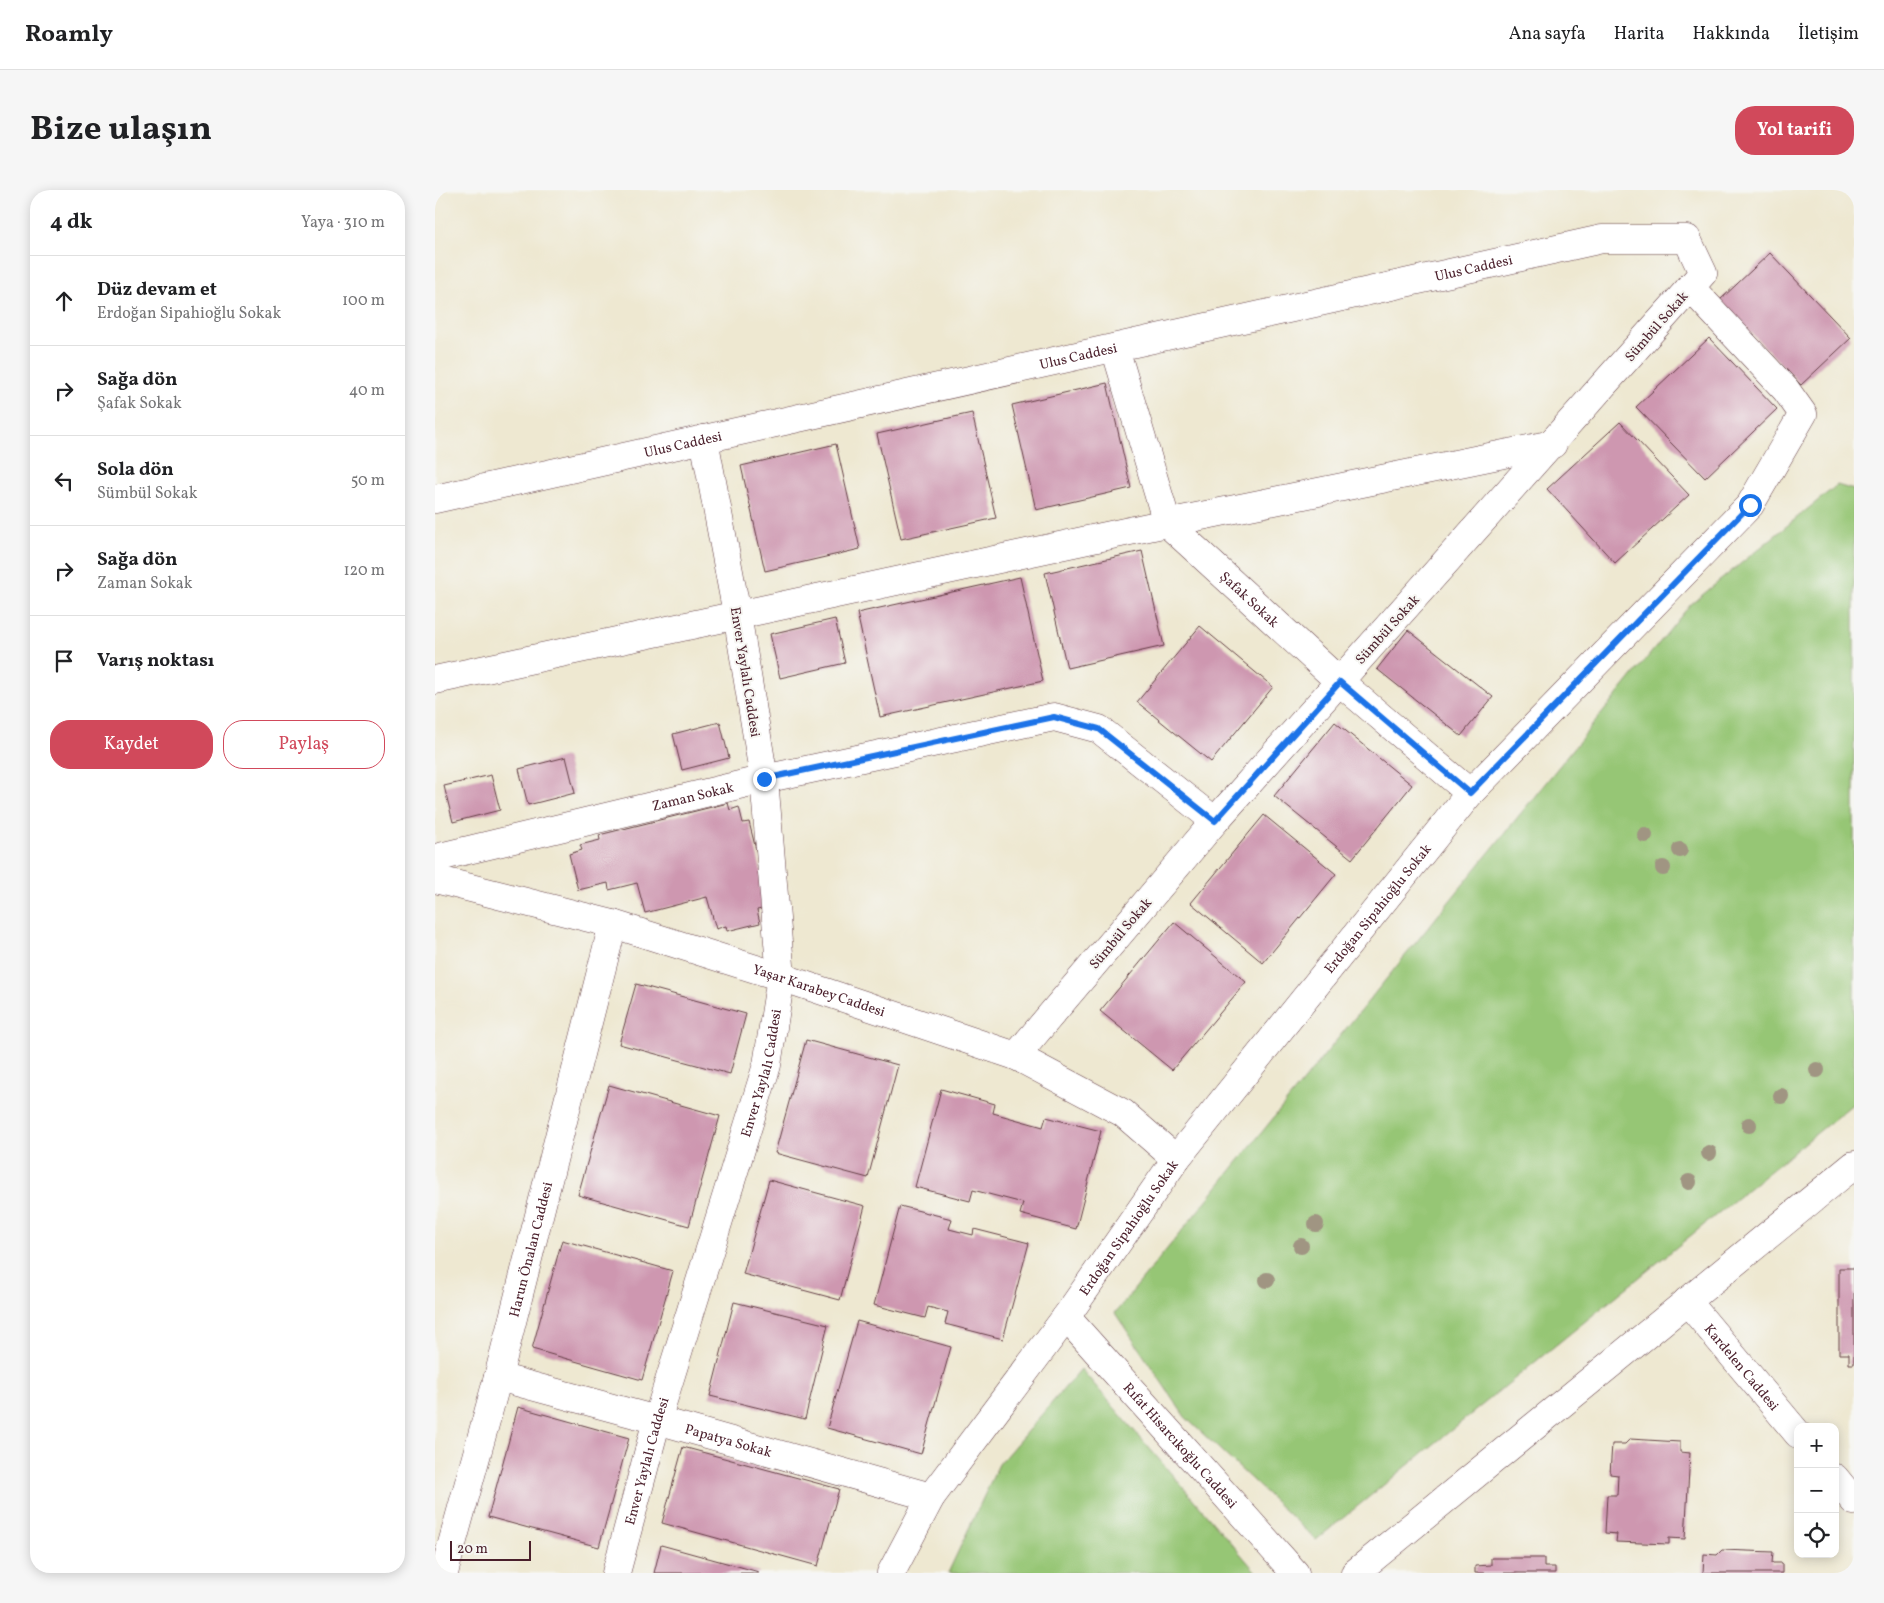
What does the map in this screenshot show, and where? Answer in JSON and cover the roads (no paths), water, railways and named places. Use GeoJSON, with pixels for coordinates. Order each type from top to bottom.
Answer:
{"type":"FeatureCollection","features":[{"type":"Feature","properties":{"kind":"street","name":"Ulus Caddesi"},"geometry":{"type":"LineString","coordinates":[[435,499],[1601,240],[1687,240],[1696,280]]}},
{"type":"Feature","properties":{"kind":"street","name":"Sümbül Sokak"},"geometry":{"type":"LineString","coordinates":[[1016,1056],[1215,821],[1553,444],[1696,280]]}},
{"type":"Feature","properties":{"kind":"street","name":"Erdoğan Sipahioğlu Sokak"},"geometry":{"type":"LineString","coordinates":[[891,1573],[931,1497],[1066,1317],[1176,1159],[1470,793],[1750,505],[1803,414],[1786,390],[1696,280]]}},
{"type":"Feature","properties":{"kind":"street"},"geometry":{"type":"LineString","coordinates":[[1115,348],[1167,523]]}},
{"type":"Feature","properties":{"kind":"street","name":"Enver Yaylalı Caddesi"},"geometry":{"type":"LineString","coordinates":[[615,1573],[657,1420],[767,1065],[781,977],[764,779],[737,614],[704,439]]}},
{"type":"Feature","properties":{"kind":"street"},"geometry":{"type":"LineString","coordinates":[[435,680],[1167,523],[1553,444]]}},
{"type":"Feature","properties":{"kind":"street","name":"Şafak Sokak"},"geometry":{"type":"LineString","coordinates":[[1167,523],[1340,682],[1470,793]]}},
{"type":"Feature","properties":{"kind":"street","name":"Zaman Sokak"},"geometry":{"type":"LineString","coordinates":[[435,858],[764,779],[1054,717],[1099,729],[1215,821]]}},
{"type":"Feature","properties":{"kind":"street","name":"Yaşar Karabey Caddesi"},"geometry":{"type":"LineString","coordinates":[[435,880],[613,924],[781,977],[1016,1056],[1123,1113],[1176,1159]]}},
{"type":"Feature","properties":{"kind":"street","name":"Harun Önalan Caddesi"},"geometry":{"type":"LineString","coordinates":[[444,1573],[498,1378],[613,924]]}},
{"type":"Feature","properties":{"kind":"street"},"geometry":{"type":"LineString","coordinates":[[1355,1573],[1854,1165]]}},
{"type":"Feature","properties":{"kind":"street","name":"Kardelen Caddesi"},"geometry":{"type":"LineString","coordinates":[[1687,1301],[1794,1429]]}},
{"type":"Feature","properties":{"kind":"street","name":"Rıfat Hisarcıkoğlu Caddesi"},"geometry":{"type":"LineString","coordinates":[[1066,1317],[1295,1573]]}},
{"type":"Feature","properties":{"kind":"street","name":"Papatya Sokak"},"geometry":{"type":"LineString","coordinates":[[498,1378],[657,1420],[931,1497]]}},
{"type":"Feature","properties":{"kind":"street"},"geometry":{"type":"LineString","coordinates":[[1839,1483],[1854,1501]]}}]}
